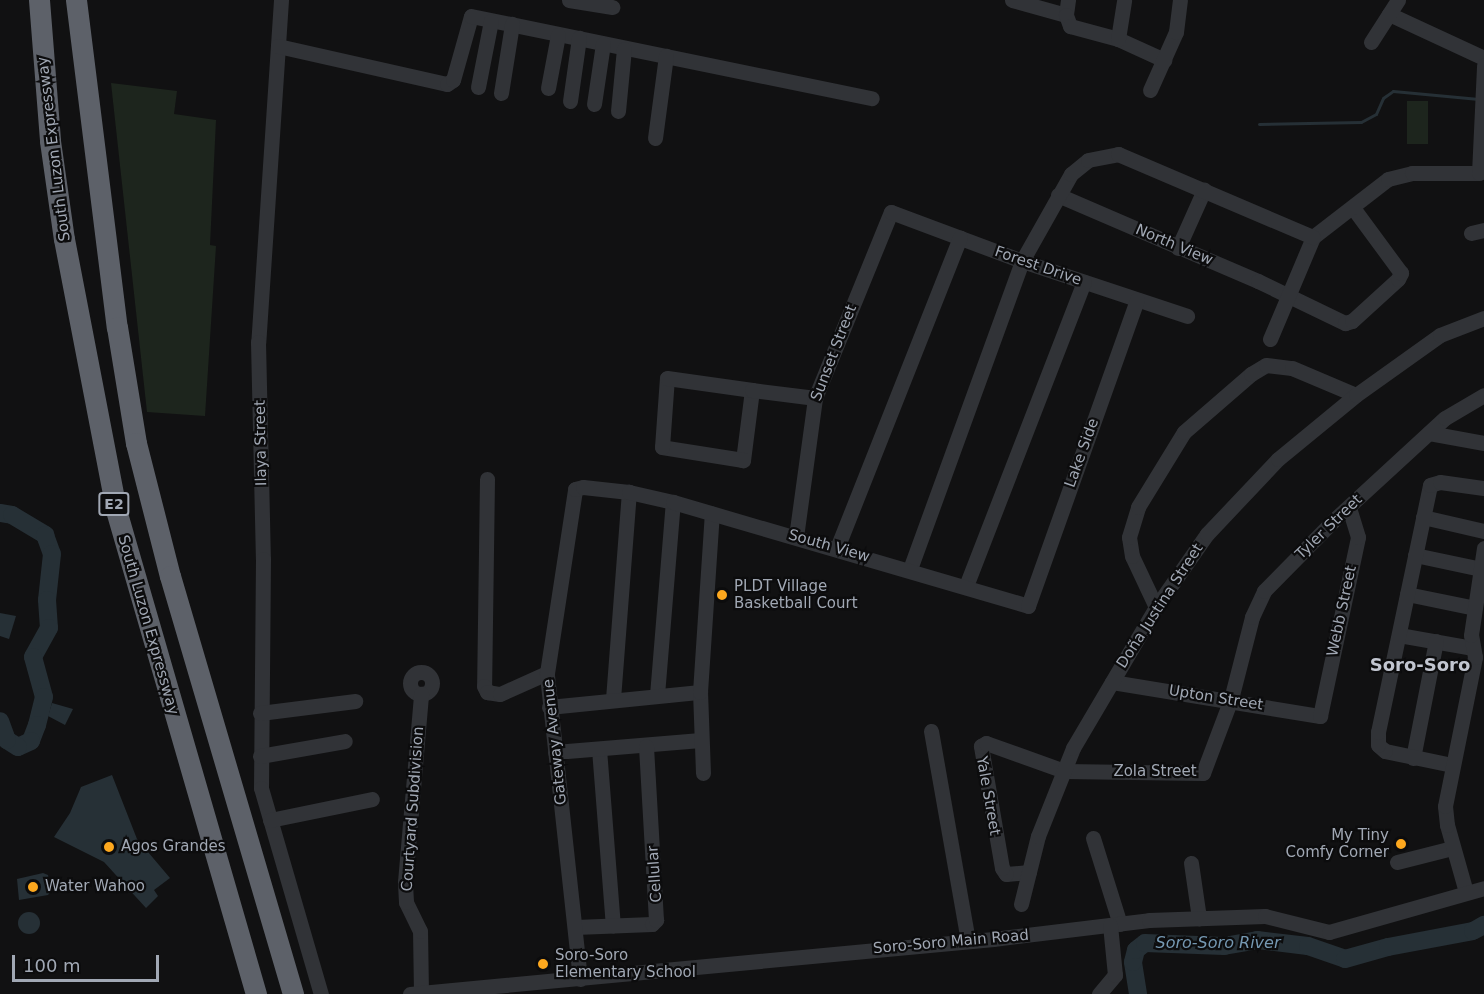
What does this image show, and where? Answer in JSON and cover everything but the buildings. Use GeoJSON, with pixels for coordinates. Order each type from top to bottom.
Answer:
{"type":"FeatureCollection","features":[{"type":"Feature","properties":{"kind":"highway","name":"South Luzon Expressway"},"geometry":{"type":"LineString","coordinates":[[39,0],[50,141],[62,228],[116,510],[256,994]]}},
{"type":"Feature","properties":{"kind":"highway","name":"E2"},"geometry":{"type":"LineString","coordinates":[[76,0],[117,327],[136,443],[170,576],[293,994]]}},
{"type":"Feature","properties":{"kind":"street","name":"Ilaya Street"},"geometry":{"type":"LineString","coordinates":[[281,0],[259,331],[263,559],[261,788],[321,994]]}},
{"type":"Feature","properties":{"kind":"street"},"geometry":{"type":"LineString","coordinates":[[278,46],[447,84],[453,80],[472,0]]}},
{"type":"Feature","properties":{"kind":"street"},"geometry":{"type":"LineString","coordinates":[[569,0],[612,7]]}},
{"type":"Feature","properties":{"kind":"street"},"geometry":{"type":"LineString","coordinates":[[1012,0],[1067,7],[1076,29],[1119,39],[1164,60]]}},
{"type":"Feature","properties":{"kind":"street"},"geometry":{"type":"LineString","coordinates":[[1119,39],[1124,0]]}},
{"type":"Feature","properties":{"kind":"street"},"geometry":{"type":"LineString","coordinates":[[1150,90],[1176,32],[1180,0]]}},
{"type":"Feature","properties":{"kind":"street"},"geometry":{"type":"LineString","coordinates":[[1371,42],[1398,0]]}},
{"type":"Feature","properties":{"kind":"street"},"geometry":{"type":"LineString","coordinates":[[1389,14],[1484,57]]}},
{"type":"Feature","properties":{"kind":"street"},"geometry":{"type":"LineString","coordinates":[[468,18],[512,24],[624,49],[872,98]]}},
{"type":"Feature","properties":{"kind":"street"},"geometry":{"type":"LineString","coordinates":[[478,87],[491,21]]}},
{"type":"Feature","properties":{"kind":"street"},"geometry":{"type":"LineString","coordinates":[[501,93],[512,24]]}},
{"type":"Feature","properties":{"kind":"street"},"geometry":{"type":"LineString","coordinates":[[548,88],[558,35]]}},
{"type":"Feature","properties":{"kind":"street"},"geometry":{"type":"LineString","coordinates":[[570,101],[579,38]]}},
{"type":"Feature","properties":{"kind":"street"},"geometry":{"type":"LineString","coordinates":[[594,104],[603,44]]}},
{"type":"Feature","properties":{"kind":"street"},"geometry":{"type":"LineString","coordinates":[[618,111],[624,49]]}},
{"type":"Feature","properties":{"kind":"street"},"geometry":{"type":"LineString","coordinates":[[655,138],[666,56]]}},
{"type":"Feature","properties":{"kind":"street"},"geometry":{"type":"LineString","coordinates":[[1270,339],[1313,237],[1388,179],[1412,173],[1479,173],[1481,88],[1484,65]]}},
{"type":"Feature","properties":{"kind":"street"},"geometry":{"type":"LineString","coordinates":[[910,569],[1022,261],[1071,174],[1088,160],[1104,154],[1119,154],[1313,237]]}},
{"type":"Feature","properties":{"kind":"street"},"geometry":{"type":"LineString","coordinates":[[1178,248],[1204,190]]}},
{"type":"Feature","properties":{"kind":"street","name":"North View"},"geometry":{"type":"LineString","coordinates":[[1058,195],[1345,323],[1352,321],[1398,279],[1398,266],[1353,208]]}},
{"type":"Feature","properties":{"kind":"street","name":"Forest Drive"},"geometry":{"type":"LineString","coordinates":[[891,212],[1022,261],[1187,316]]}},
{"type":"Feature","properties":{"kind":"street","name":"Sunset Street"},"geometry":{"type":"LineString","coordinates":[[796,537],[815,398],[891,212]]}},
{"type":"Feature","properties":{"kind":"street"},"geometry":{"type":"LineString","coordinates":[[837,548],[960,238]]}},
{"type":"Feature","properties":{"kind":"street"},"geometry":{"type":"LineString","coordinates":[[966,586],[1084,282]]}},
{"type":"Feature","properties":{"kind":"street","name":"Lake Side"},"geometry":{"type":"LineString","coordinates":[[1028,606],[1137,300]]}},
{"type":"Feature","properties":{"kind":"street","name":"Doña Justina Street"},"geometry":{"type":"LineString","coordinates":[[1021,904],[1029,872],[1064,771],[1112,682],[1187,560],[1237,499],[1290,448],[1356,395],[1440,334],[1484,318]]}},
{"type":"Feature","properties":{"kind":"street"},"geometry":{"type":"LineString","coordinates":[[1156,608],[1132,556],[1129,537],[1138,507],[1184,432],[1266,365],[1292,368],[1356,395]]}},
{"type":"Feature","properties":{"kind":"street"},"geometry":{"type":"LineString","coordinates":[[752,390],[743,460],[662,447],[667,378],[815,398]]}},
{"type":"Feature","properties":{"kind":"street","name":"Tyler Street"},"geometry":{"type":"LineString","coordinates":[[1232,699],[1252,617],[1260,598],[1348,507],[1429,433],[1458,408],[1484,395]]}},
{"type":"Feature","properties":{"kind":"street"},"geometry":{"type":"LineString","coordinates":[[1429,433],[1484,443]]}},
{"type":"Feature","properties":{"kind":"street"},"geometry":{"type":"LineString","coordinates":[[487,479],[484,686],[487,692],[500,694],[547,673]]}},
{"type":"Feature","properties":{"kind":"street"},"geometry":{"type":"LineString","coordinates":[[1452,765],[1385,751],[1378,745],[1415,555],[1432,482],[1484,488]]}},
{"type":"Feature","properties":{"kind":"street","name":"Gateway Avenue"},"geometry":{"type":"LineString","coordinates":[[580,978],[547,673],[572,494],[583,486],[629,492]]}},
{"type":"Feature","properties":{"kind":"street"},"geometry":{"type":"LineString","coordinates":[[614,699],[629,492]]}},
{"type":"Feature","properties":{"kind":"street","name":"South View"},"geometry":{"type":"LineString","coordinates":[[629,492],[837,548],[1028,606]]}},
{"type":"Feature","properties":{"kind":"street"},"geometry":{"type":"LineString","coordinates":[[657,695],[673,502]]}},
{"type":"Feature","properties":{"kind":"street","name":"Webb Street"},"geometry":{"type":"LineString","coordinates":[[1320,716],[1358,537],[1348,507]]}},
{"type":"Feature","properties":{"kind":"street"},"geometry":{"type":"LineString","coordinates":[[703,773],[700,692],[712,513]]}},
{"type":"Feature","properties":{"kind":"street"},"geometry":{"type":"LineString","coordinates":[[1423,517],[1484,531]]}},
{"type":"Feature","properties":{"kind":"street"},"geometry":{"type":"LineString","coordinates":[[1466,892],[1445,816],[1452,765],[1475,657],[1472,648],[1475,608],[1484,548]]}},
{"type":"Feature","properties":{"kind":"street"},"geometry":{"type":"LineString","coordinates":[[1415,555],[1481,569]]}},
{"type":"Feature","properties":{"kind":"street"},"geometry":{"type":"LineString","coordinates":[[1407,594],[1475,608]]}},
{"type":"Feature","properties":{"kind":"street"},"geometry":{"type":"LineString","coordinates":[[1399,635],[1472,648]]}},
{"type":"Feature","properties":{"kind":"street"},"geometry":{"type":"LineString","coordinates":[[1413,758],[1436,641]]}},
{"type":"Feature","properties":{"kind":"street","name":"Upton Street"},"geometry":{"type":"LineString","coordinates":[[1112,682],[1232,699],[1320,716]]}},
{"type":"Feature","properties":{"kind":"street"},"geometry":{"type":"LineString","coordinates":[[549,707],[700,692]]}},
{"type":"Feature","properties":{"kind":"street","name":"Courtyard Subdivision"},"geometry":{"type":"LineString","coordinates":[[416,993],[420,931],[406,902],[405,882],[422,694]]}},
{"type":"Feature","properties":{"kind":"street","name":"Zola Street"},"geometry":{"type":"LineString","coordinates":[[1064,771],[1203,773],[1232,699]]}},
{"type":"Feature","properties":{"kind":"street"},"geometry":{"type":"LineString","coordinates":[[260,713],[355,701]]}},
{"type":"Feature","properties":{"kind":"street"},"geometry":{"type":"LineString","coordinates":[[931,731],[968,941]]}},
{"type":"Feature","properties":{"kind":"street"},"geometry":{"type":"LineString","coordinates":[[555,752],[701,740]]}},
{"type":"Feature","properties":{"kind":"street"},"geometry":{"type":"LineString","coordinates":[[260,756],[345,741]]}},
{"type":"Feature","properties":{"kind":"street","name":"Yale Street"},"geometry":{"type":"LineString","coordinates":[[1029,872],[1006,874],[1002,868],[981,746],[986,743],[1064,771]]}},
{"type":"Feature","properties":{"kind":"street","name":"Cellular"},"geometry":{"type":"LineString","coordinates":[[575,927],[652,924],[657,914],[646,746]]}},
{"type":"Feature","properties":{"kind":"street"},"geometry":{"type":"LineString","coordinates":[[599,749],[613,926]]}},
{"type":"Feature","properties":{"kind":"street"},"geometry":{"type":"LineString","coordinates":[[270,820],[372,799]]}},
{"type":"Feature","properties":{"kind":"street"},"geometry":{"type":"LineString","coordinates":[[1093,838],[1115,924],[1115,975],[1099,994]]}},
{"type":"Feature","properties":{"kind":"street"},"geometry":{"type":"LineString","coordinates":[[1397,862],[1452,848]]}},
{"type":"Feature","properties":{"kind":"street"},"geometry":{"type":"LineString","coordinates":[[1191,863],[1199,918]]}},
{"type":"Feature","properties":{"kind":"street","name":"Soro-Soro Main Road"},"geometry":{"type":"LineString","coordinates":[[416,993],[481,992],[580,978],[968,941],[1115,924],[1199,918],[1272,917],[1329,932],[1484,888]]}},
{"type":"Feature","properties":{"kind":"shaded area"},"geometry":{"type":"Polygon","coordinates":[[[111,83],[177,91],[174,114],[216,120],[210,245],[216,246],[205,416],[147,412],[111,83]]]}},
{"type":"Feature","properties":{"kind":"shaded area"},"geometry":{"type":"Polygon","coordinates":[[[1407,101],[1428,101],[1428,144],[1407,144],[1407,101]]]}},
{"type":"Feature","properties":{"kind":"shaded area"},"geometry":{"type":"Polygon","coordinates":[[[0,613],[16,616],[9,639],[0,636],[0,613]]]}},
{"type":"Feature","properties":{"kind":"shaded area"},"geometry":{"type":"Polygon","coordinates":[[[52,703],[73,709],[65,725],[48,716],[52,703]]]}},
{"type":"Feature","properties":{"kind":"shaded area","name":"Agos Grandes"},"geometry":{"type":"Polygon","coordinates":[[[112,775],[137,839],[170,878],[154,890],[158,896],[146,908],[104,862],[54,837],[70,813],[81,787],[112,775]]]}},
{"type":"Feature","properties":{"kind":"shaded area","name":"Water Wahoo"},"geometry":{"type":"Polygon","coordinates":[[[43,873],[48,875],[51,891],[48,895],[19,900],[17,879],[43,873]]]}},
{"type":"Feature","properties":{"kind":"shaded area"},"geometry":{"type":"Polygon","coordinates":[[[29,912],[37,915],[40,923],[37,931],[29,934],[21,931],[18,923],[21,915],[29,912]]]}},
{"type":"Feature","properties":{"kind":"waterway"},"geometry":{"type":"LineString","coordinates":[[1259,124],[1361,122],[1376,114],[1383,98],[1393,91],[1479,99]]}},
{"type":"Feature","properties":{"kind":"waterway"},"geometry":{"type":"LineString","coordinates":[[0,513],[12,515],[45,535],[52,554],[47,600],[49,628],[33,657],[44,697],[31,741],[18,747],[7,740],[0,721]]}},
{"type":"Feature","properties":{"kind":"waterway","name":"Soro-Soro River"},"geometry":{"type":"LineString","coordinates":[[1138,994],[1133,962],[1136,950],[1145,943],[1224,946],[1257,940],[1308,946],[1345,959],[1388,947],[1473,931],[1484,925]]}},
{"type":"Feature","properties":{"kind":"place","name":"PLDT Village Basketball Court"},"geometry":{"type":"Point","coordinates":[722,595]}},
{"type":"Feature","properties":{"kind":"place","name":"My Tiny Comfy Corner"},"geometry":{"type":"Point","coordinates":[1401,844]}},
{"type":"Feature","properties":{"kind":"place","name":"Agos Grandes"},"geometry":{"type":"Point","coordinates":[109,847]}},
{"type":"Feature","properties":{"kind":"place","name":"Water Wahoo"},"geometry":{"type":"Point","coordinates":[33,887]}},
{"type":"Feature","properties":{"kind":"place","name":"Soro-Soro Elementary School"},"geometry":{"type":"Point","coordinates":[543,964]}},
{"type":"Feature","properties":{"kind":"district","name":"Soro-Soro"},"geometry":{"type":"Point","coordinates":[1420,665]}}]}
